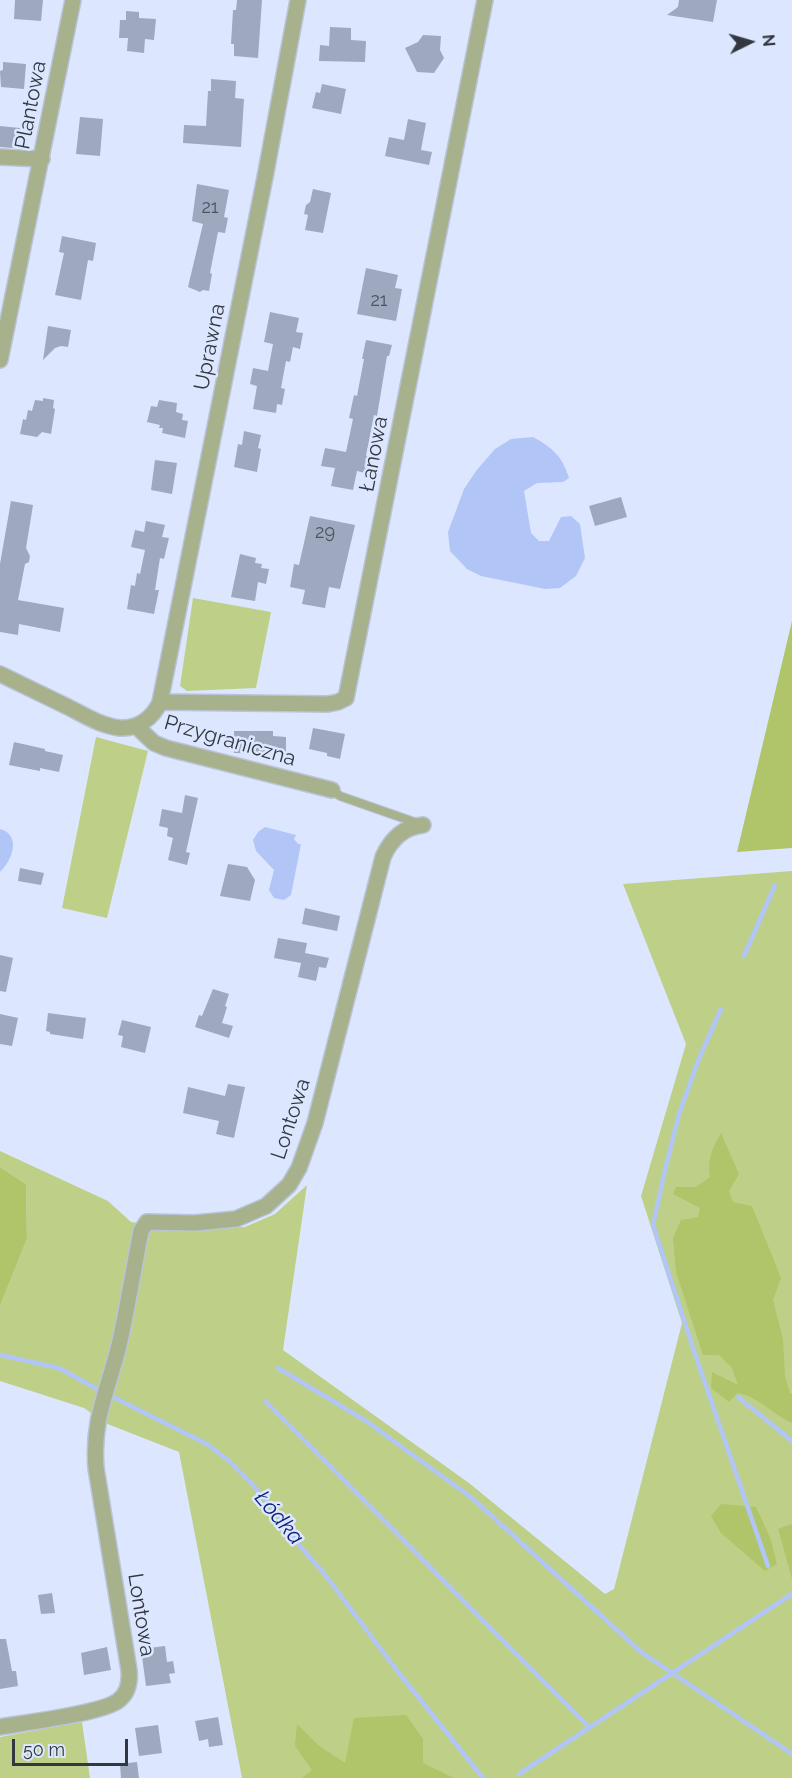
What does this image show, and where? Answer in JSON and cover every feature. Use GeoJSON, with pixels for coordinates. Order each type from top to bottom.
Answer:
{"type":"FeatureCollection","features":[{"type":"Feature","properties":{"kind":"street","name":"Plantowa"},"geometry":{"type":"LineString","coordinates":[[0,360],[73,0]]}},
{"type":"Feature","properties":{"kind":"street","name":"Uprawna"},"geometry":{"type":"LineString","coordinates":[[160,702],[298,0]]}},
{"type":"Feature","properties":{"kind":"street","name":"Łanowa"},"geometry":{"type":"LineString","coordinates":[[160,702],[328,704],[346,698],[485,0]]}},
{"type":"Feature","properties":{"kind":"street"},"geometry":{"type":"LineString","coordinates":[[0,157],[42,159]]}},
{"type":"Feature","properties":{"kind":"street","name":"Przygraniczna"},"geometry":{"type":"LineString","coordinates":[[0,674],[97,722],[120,728],[136,726],[153,743],[166,748],[332,790]]}},
{"type":"Feature","properties":{"kind":"street"},"geometry":{"type":"LineString","coordinates":[[136,726],[152,716],[160,702]]}},
{"type":"Feature","properties":{"kind":"street","name":"Lontowa"},"geometry":{"type":"LineString","coordinates":[[0,1727],[107,1707],[121,1700],[129,1684],[129,1670],[96,1468],[95,1437],[99,1412],[119,1343],[141,1231],[147,1222],[195,1223],[236,1219],[266,1206],[289,1185],[299,1168],[315,1124],[382,857],[399,833],[414,826],[423,825]]}},
{"type":"Feature","properties":{"kind":"lane","name":"Przygraniczna"},"geometry":{"type":"LineString","coordinates":[[332,790],[340,796],[423,825]]}},
{"type":"Feature","properties":{"kind":"green space"},"geometry":{"type":"Polygon","coordinates":[[[193,598],[271,612],[256,688],[187,691],[180,686],[193,598]]]}},
{"type":"Feature","properties":{"kind":"green space"},"geometry":{"type":"Polygon","coordinates":[[[792,621],[792,848],[737,852],[792,621]]]}},
{"type":"Feature","properties":{"kind":"green space"},"geometry":{"type":"Polygon","coordinates":[[[96,737],[148,751],[107,918],[62,908],[96,737]]]}},
{"type":"Feature","properties":{"kind":"green space"},"geometry":{"type":"Polygon","coordinates":[[[792,871],[792,1778],[242,1778],[179,1452],[105,1423],[84,1408],[0,1381],[0,1306],[27,1239],[26,1184],[0,1167],[0,1151],[108,1201],[131,1222],[174,1228],[245,1227],[275,1214],[307,1185],[283,1350],[469,1483],[605,1594],[614,1589],[682,1323],[641,1196],[686,1044],[623,884],[792,871]]]}},
{"type":"Feature","properties":{"kind":"green space"},"geometry":{"type":"Polygon","coordinates":[[[721,1133],[739,1174],[729,1191],[733,1202],[752,1206],[781,1278],[773,1300],[783,1339],[785,1376],[792,1394],[792,1423],[746,1395],[738,1393],[729,1402],[711,1388],[712,1372],[738,1385],[732,1368],[719,1355],[703,1355],[676,1272],[673,1238],[681,1220],[698,1217],[700,1208],[673,1194],[676,1187],[696,1187],[710,1177],[711,1154],[721,1133]]]}},
{"type":"Feature","properties":{"kind":"green space"},"geometry":{"type":"Polygon","coordinates":[[[0,1167],[26,1184],[27,1239],[0,1306],[0,1167]]]}},
{"type":"Feature","properties":{"kind":"green space"},"geometry":{"type":"Polygon","coordinates":[[[721,1504],[756,1507],[771,1540],[777,1564],[765,1571],[721,1533],[711,1516],[721,1504]]]}},
{"type":"Feature","properties":{"kind":"green space"},"geometry":{"type":"Polygon","coordinates":[[[792,1524],[792,1579],[778,1529],[792,1524]]]}},
{"type":"Feature","properties":{"kind":"green space"},"geometry":{"type":"Polygon","coordinates":[[[406,1715],[423,1739],[423,1763],[454,1778],[302,1778],[312,1770],[295,1746],[297,1724],[318,1745],[345,1763],[354,1718],[406,1715]]]}},
{"type":"Feature","properties":{"kind":"green space"},"geometry":{"type":"Polygon","coordinates":[[[82,1722],[90,1778],[0,1778],[0,1737],[82,1722]]]}},
{"type":"Feature","properties":{"kind":"water"},"geometry":{"type":"Polygon","coordinates":[[[533,437],[556,453],[569,478],[563,482],[537,483],[524,491],[531,533],[539,541],[549,541],[561,517],[571,516],[580,524],[585,558],[576,576],[560,588],[545,589],[481,576],[467,569],[450,551],[448,532],[464,489],[476,471],[495,449],[511,439],[533,437]]]}},
{"type":"Feature","properties":{"kind":"water"},"geometry":{"type":"Polygon","coordinates":[[[265,827],[296,835],[294,839],[301,844],[291,895],[284,900],[274,898],[269,890],[274,870],[256,851],[253,840],[265,827]]]}},
{"type":"Feature","properties":{"kind":"water"},"geometry":{"type":"Polygon","coordinates":[[[0,829],[11,837],[13,849],[0,872],[0,829]]]}},
{"type":"Feature","properties":{"kind":"building"},"geometry":{"type":"Polygon","coordinates":[[[15,0],[43,0],[41,21],[14,19],[15,0]]]}},
{"type":"Feature","properties":{"kind":"building"},"geometry":{"type":"Polygon","coordinates":[[[237,0],[262,0],[258,58],[234,56],[234,44],[231,44],[233,10],[236,10],[237,0]]]}},
{"type":"Feature","properties":{"kind":"building"},"geometry":{"type":"Polygon","coordinates":[[[679,0],[717,0],[713,22],[667,15],[678,7],[679,0]]]}},
{"type":"Feature","properties":{"kind":"building"},"geometry":{"type":"Polygon","coordinates":[[[126,11],[139,12],[139,18],[156,19],[154,40],[145,39],[144,53],[127,51],[128,38],[119,38],[120,20],[126,20],[126,11]]]}},
{"type":"Feature","properties":{"kind":"building"},"geometry":{"type":"Polygon","coordinates":[[[330,27],[351,28],[351,40],[366,41],[365,62],[319,61],[320,45],[329,46],[330,27]]]}},
{"type":"Feature","properties":{"kind":"building"},"geometry":{"type":"Polygon","coordinates":[[[423,35],[441,36],[440,50],[444,58],[434,73],[417,72],[405,48],[418,42],[423,35]]]}},
{"type":"Feature","properties":{"kind":"building"},"geometry":{"type":"Polygon","coordinates":[[[3,62],[26,64],[24,89],[1,87],[0,71],[3,70],[3,62]]]}},
{"type":"Feature","properties":{"kind":"building"},"geometry":{"type":"Polygon","coordinates":[[[211,79],[236,81],[235,98],[244,99],[241,147],[183,143],[184,125],[206,126],[211,79]]]}},
{"type":"Feature","properties":{"kind":"building"},"geometry":{"type":"Polygon","coordinates":[[[322,84],[346,89],[341,114],[312,108],[316,92],[320,93],[322,84]]]}},
{"type":"Feature","properties":{"kind":"building"},"geometry":{"type":"Polygon","coordinates":[[[80,117],[103,119],[100,156],[76,154],[80,117]]]}},
{"type":"Feature","properties":{"kind":"building"},"geometry":{"type":"Polygon","coordinates":[[[408,119],[426,123],[421,150],[432,152],[429,165],[385,156],[389,137],[404,140],[408,119]]]}},
{"type":"Feature","properties":{"kind":"building"},"geometry":{"type":"Polygon","coordinates":[[[0,126],[20,128],[19,139],[14,139],[13,148],[0,147],[0,126]]]}},
{"type":"Feature","properties":{"kind":"building"},"geometry":{"type":"Polygon","coordinates":[[[197,184],[229,190],[224,217],[228,218],[225,233],[218,232],[209,291],[200,292],[188,287],[203,224],[192,221],[197,184]]]}},
{"type":"Feature","properties":{"kind":"building"},"geometry":{"type":"Polygon","coordinates":[[[313,189],[331,193],[323,233],[305,230],[308,215],[304,214],[313,189]]]}},
{"type":"Feature","properties":{"kind":"building"},"geometry":{"type":"Polygon","coordinates":[[[62,236],[96,243],[93,261],[88,260],[81,300],[55,295],[64,253],[59,252],[62,236]]]}},
{"type":"Feature","properties":{"kind":"building"},"geometry":{"type":"Polygon","coordinates":[[[366,268],[398,275],[395,288],[402,289],[396,321],[357,314],[366,268]]]}},
{"type":"Feature","properties":{"kind":"building"},"geometry":{"type":"Polygon","coordinates":[[[270,312],[299,318],[296,332],[303,333],[300,349],[293,347],[290,362],[286,361],[281,388],[285,389],[282,405],[277,404],[276,413],[253,409],[257,386],[250,384],[253,368],[268,371],[273,344],[264,342],[270,312]]]}},
{"type":"Feature","properties":{"kind":"building"},"geometry":{"type":"Polygon","coordinates":[[[48,326],[71,330],[68,347],[55,348],[43,360],[48,326]]]}},
{"type":"Feature","properties":{"kind":"building"},"geometry":{"type":"Polygon","coordinates":[[[366,340],[392,345],[389,356],[387,356],[377,416],[374,415],[365,473],[357,471],[353,490],[331,486],[335,468],[321,466],[325,448],[346,452],[353,419],[349,418],[354,395],[357,396],[366,340]]]}},
{"type":"Feature","properties":{"kind":"building"},"geometry":{"type":"Polygon","coordinates":[[[43,398],[54,400],[51,434],[42,432],[37,437],[20,434],[23,419],[26,420],[28,410],[32,411],[35,400],[43,401],[43,398]]]}},
{"type":"Feature","properties":{"kind":"building"},"geometry":{"type":"Polygon","coordinates":[[[159,400],[177,403],[176,412],[183,414],[182,420],[188,421],[185,438],[162,433],[163,428],[159,428],[160,425],[147,422],[151,406],[157,407],[159,400]]]}},
{"type":"Feature","properties":{"kind":"building"},"geometry":{"type":"Polygon","coordinates":[[[244,431],[261,435],[257,472],[234,467],[238,444],[242,445],[244,431]]]}},
{"type":"Feature","properties":{"kind":"building"},"geometry":{"type":"Polygon","coordinates":[[[155,460],[177,463],[172,494],[151,490],[155,460]]]}},
{"type":"Feature","properties":{"kind":"building"},"geometry":{"type":"Polygon","coordinates":[[[621,497],[627,517],[595,526],[589,506],[621,497]]]}},
{"type":"Feature","properties":{"kind":"building"},"geometry":{"type":"Polygon","coordinates":[[[11,501],[33,505],[26,548],[30,556],[29,562],[25,564],[18,600],[64,608],[60,632],[19,624],[18,635],[0,632],[0,564],[11,501]]]}},
{"type":"Feature","properties":{"kind":"building"},"geometry":{"type":"Polygon","coordinates":[[[310,516],[355,525],[340,589],[329,587],[325,608],[302,604],[305,590],[290,587],[294,564],[299,565],[310,516]]]}},
{"type":"Feature","properties":{"kind":"building"},"geometry":{"type":"Polygon","coordinates":[[[146,521],[165,525],[162,537],[169,538],[164,559],[160,558],[155,590],[159,590],[154,614],[127,609],[131,585],[135,586],[137,573],[140,574],[145,550],[131,547],[135,530],[144,532],[146,521]]]}},
{"type":"Feature","properties":{"kind":"building"},"geometry":{"type":"Polygon","coordinates":[[[240,554],[256,558],[255,563],[262,564],[261,568],[269,569],[266,584],[258,582],[255,601],[231,597],[240,554]]]}},
{"type":"Feature","properties":{"kind":"building"},"geometry":{"type":"Polygon","coordinates":[[[313,728],[345,734],[340,759],[309,749],[313,728]]]}},
{"type":"Feature","properties":{"kind":"building"},"geometry":{"type":"Polygon","coordinates":[[[234,731],[273,731],[273,736],[286,737],[286,754],[234,753],[234,731]]]}},
{"type":"Feature","properties":{"kind":"building"},"geometry":{"type":"Polygon","coordinates":[[[14,742],[63,755],[59,772],[9,765],[14,742]]]}},
{"type":"Feature","properties":{"kind":"building"},"geometry":{"type":"Polygon","coordinates":[[[185,795],[198,798],[186,852],[190,853],[187,865],[168,860],[173,838],[167,836],[168,828],[159,826],[162,809],[182,813],[185,795]]]}},
{"type":"Feature","properties":{"kind":"building"},"geometry":{"type":"Polygon","coordinates":[[[228,864],[247,867],[255,880],[250,901],[220,896],[228,864]]]}},
{"type":"Feature","properties":{"kind":"building"},"geometry":{"type":"Polygon","coordinates":[[[20,868],[44,873],[41,885],[18,881],[20,868]]]}},
{"type":"Feature","properties":{"kind":"building"},"geometry":{"type":"Polygon","coordinates":[[[305,908],[340,916],[337,931],[302,924],[305,908]]]}},
{"type":"Feature","properties":{"kind":"building"},"geometry":{"type":"Polygon","coordinates":[[[278,938],[307,943],[305,953],[329,958],[326,968],[319,967],[316,981],[298,977],[301,963],[274,958],[278,938]]]}},
{"type":"Feature","properties":{"kind":"building"},"geometry":{"type":"Polygon","coordinates":[[[0,955],[13,958],[6,992],[0,991],[0,955]]]}},
{"type":"Feature","properties":{"kind":"building"},"geometry":{"type":"Polygon","coordinates":[[[213,989],[229,994],[222,1023],[233,1026],[229,1038],[195,1027],[213,989]]]}},
{"type":"Feature","properties":{"kind":"building"},"geometry":{"type":"Polygon","coordinates":[[[48,1013],[86,1018],[83,1039],[50,1034],[46,1031],[48,1013]]]}},
{"type":"Feature","properties":{"kind":"building"},"geometry":{"type":"Polygon","coordinates":[[[0,1014],[18,1018],[12,1046],[0,1044],[0,1014]]]}},
{"type":"Feature","properties":{"kind":"building"},"geometry":{"type":"Polygon","coordinates":[[[122,1020],[151,1027],[145,1053],[121,1047],[123,1036],[118,1035],[122,1020]]]}},
{"type":"Feature","properties":{"kind":"building"},"geometry":{"type":"Polygon","coordinates":[[[228,1084],[245,1087],[234,1138],[216,1134],[219,1121],[183,1113],[188,1087],[225,1096],[228,1084]]]}},
{"type":"Feature","properties":{"kind":"building"},"geometry":{"type":"Polygon","coordinates":[[[52,1593],[55,1613],[41,1614],[38,1595],[52,1593]]]}},
{"type":"Feature","properties":{"kind":"building"},"geometry":{"type":"Polygon","coordinates":[[[0,1639],[6,1639],[12,1671],[16,1671],[18,1686],[0,1689],[0,1639]]]}},
{"type":"Feature","properties":{"kind":"building"},"geometry":{"type":"Polygon","coordinates":[[[165,1646],[167,1662],[173,1661],[175,1673],[169,1674],[171,1683],[146,1686],[141,1649],[165,1646]]]}},
{"type":"Feature","properties":{"kind":"building"},"geometry":{"type":"Polygon","coordinates":[[[107,1647],[111,1670],[84,1675],[81,1653],[107,1647]]]}},
{"type":"Feature","properties":{"kind":"building"},"geometry":{"type":"Polygon","coordinates":[[[218,1717],[223,1745],[209,1747],[208,1739],[199,1741],[195,1721],[218,1717]]]}},
{"type":"Feature","properties":{"kind":"building"},"geometry":{"type":"Polygon","coordinates":[[[158,1725],[162,1753],[139,1756],[135,1728],[158,1725]]]}},
{"type":"Feature","properties":{"kind":"building"},"geometry":{"type":"Polygon","coordinates":[[[137,1762],[139,1778],[121,1778],[120,1764],[137,1762]]]}},
{"type":"Feature","properties":{"kind":"waterway"},"geometry":{"type":"LineString","coordinates":[[744,956],[775,885]]}},
{"type":"Feature","properties":{"kind":"waterway"},"geometry":{"type":"LineString","coordinates":[[721,1009],[698,1061],[679,1114],[653,1225],[768,1566]]}},
{"type":"Feature","properties":{"kind":"waterway","name":"Łódka"},"geometry":{"type":"LineString","coordinates":[[0,1355],[59,1368],[207,1444],[229,1461],[282,1520],[298,1544],[323,1572],[395,1668],[483,1778]]}},
{"type":"Feature","properties":{"kind":"waterway"},"geometry":{"type":"LineString","coordinates":[[278,1368],[366,1421],[472,1498],[641,1652],[792,1754]]}},
{"type":"Feature","properties":{"kind":"waterway"},"geometry":{"type":"LineString","coordinates":[[738,1397],[792,1441]]}},
{"type":"Feature","properties":{"kind":"waterway"},"geometry":{"type":"LineString","coordinates":[[265,1401],[589,1727]]}},
{"type":"Feature","properties":{"kind":"waterway"},"geometry":{"type":"LineString","coordinates":[[519,1774],[792,1594]]}}]}
